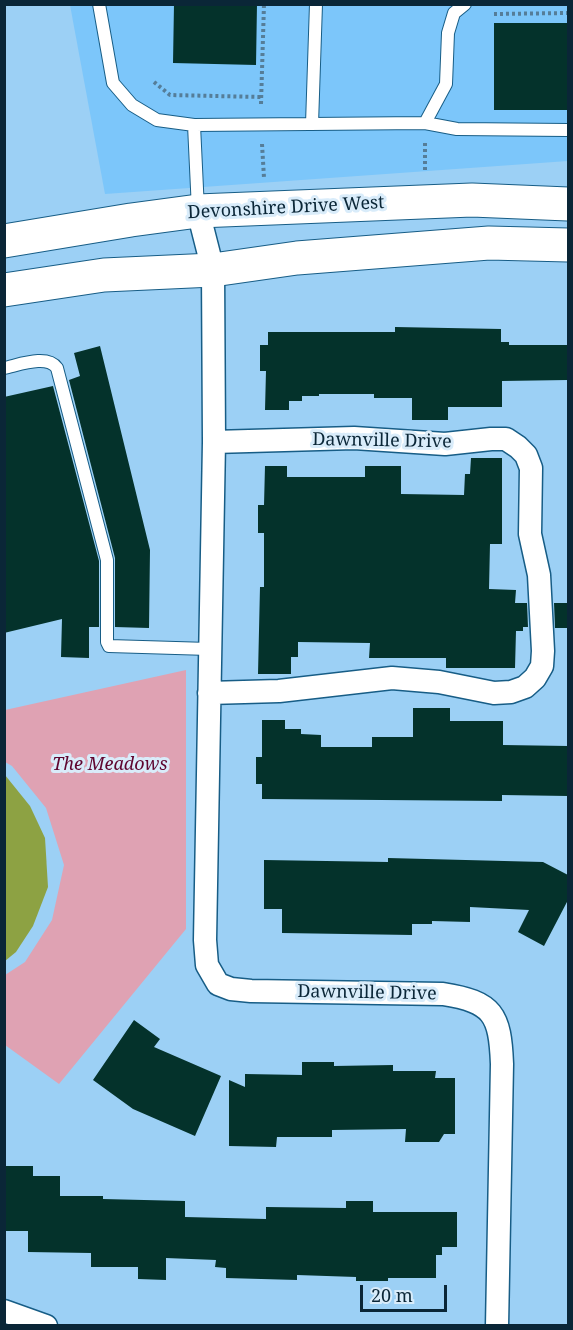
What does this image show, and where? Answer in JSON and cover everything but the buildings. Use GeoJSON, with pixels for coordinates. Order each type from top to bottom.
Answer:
{"type":"FeatureCollection","features":[{"type":"Feature","properties":{"kind":"street","name":"Devonshire Drive West"},"geometry":{"type":"LineString","coordinates":[[4,241],[198,211],[472,200],[568,204]]}},
{"type":"Feature","properties":{"kind":"street","name":"Dawnville Drive"},"geometry":{"type":"LineString","coordinates":[[198,211],[213,270],[214,442],[205,940],[207,965],[218,984],[231,988],[251,991],[443,994],[470,998],[491,1012],[501,1037],[502,1064],[497,1326]]}},
{"type":"Feature","properties":{"kind":"street"},"geometry":{"type":"LineString","coordinates":[[4,290],[104,275],[213,270],[297,258],[489,243],[568,244]]}},
{"type":"Feature","properties":{"kind":"street","name":"Dawnville Drive"},"geometry":{"type":"LineString","coordinates":[[209,693],[279,691],[392,678],[439,682],[494,693],[511,692],[525,687],[535,678],[542,666],[543,651],[539,574],[530,534],[531,468],[526,455],[519,447],[506,439],[445,444],[354,438],[214,442]]}},
{"type":"Feature","properties":{"kind":"street"},"geometry":{"type":"LineString","coordinates":[[4,1311],[46,1326]]}},
{"type":"Feature","properties":{"kind":"lane"},"geometry":{"type":"LineString","coordinates":[[99,4],[113,84],[132,105],[157,120],[194,125],[425,123],[457,129],[568,130]]}},
{"type":"Feature","properties":{"kind":"lane"},"geometry":{"type":"LineString","coordinates":[[312,124],[316,4]]}},
{"type":"Feature","properties":{"kind":"lane"},"geometry":{"type":"LineString","coordinates":[[425,123],[446,84],[448,33],[454,13],[465,4]]}},
{"type":"Feature","properties":{"kind":"lane"},"geometry":{"type":"LineString","coordinates":[[194,125],[198,211]]}},
{"type":"Feature","properties":{"kind":"lane"},"geometry":{"type":"LineString","coordinates":[[4,368],[45,361],[53,363],[57,368],[107,560],[107,642],[109,646],[209,649]]}},
{"type":"Feature","properties":{"kind":"path"},"geometry":{"type":"LineString","coordinates":[[264,4],[260,124],[265,188]]}},
{"type":"Feature","properties":{"kind":"path"},"geometry":{"type":"LineString","coordinates":[[494,14],[568,14]]}},
{"type":"Feature","properties":{"kind":"path"},"geometry":{"type":"LineString","coordinates":[[154,82],[170,95],[261,97]]}},
{"type":"Feature","properties":{"kind":"path"},"geometry":{"type":"LineString","coordinates":[[425,123],[425,178]]}},
{"type":"Feature","properties":{"kind":"shaded area"},"geometry":{"type":"Polygon","coordinates":[[[70,5],[568,5],[568,161],[105,194],[70,5]]]}},
{"type":"Feature","properties":{"kind":"shaded area"},"geometry":{"type":"Polygon","coordinates":[[[5,775],[30,806],[45,838],[48,887],[33,926],[16,952],[5,961],[5,775]]]}},
{"type":"Feature","properties":{"kind":"green space","name":"The Meadows"},"geometry":{"type":"Polygon","coordinates":[[[186,670],[186,929],[59,1084],[5,1045],[5,975],[25,962],[52,920],[64,865],[46,808],[12,766],[5,762],[5,710],[186,670]]]}}]}
